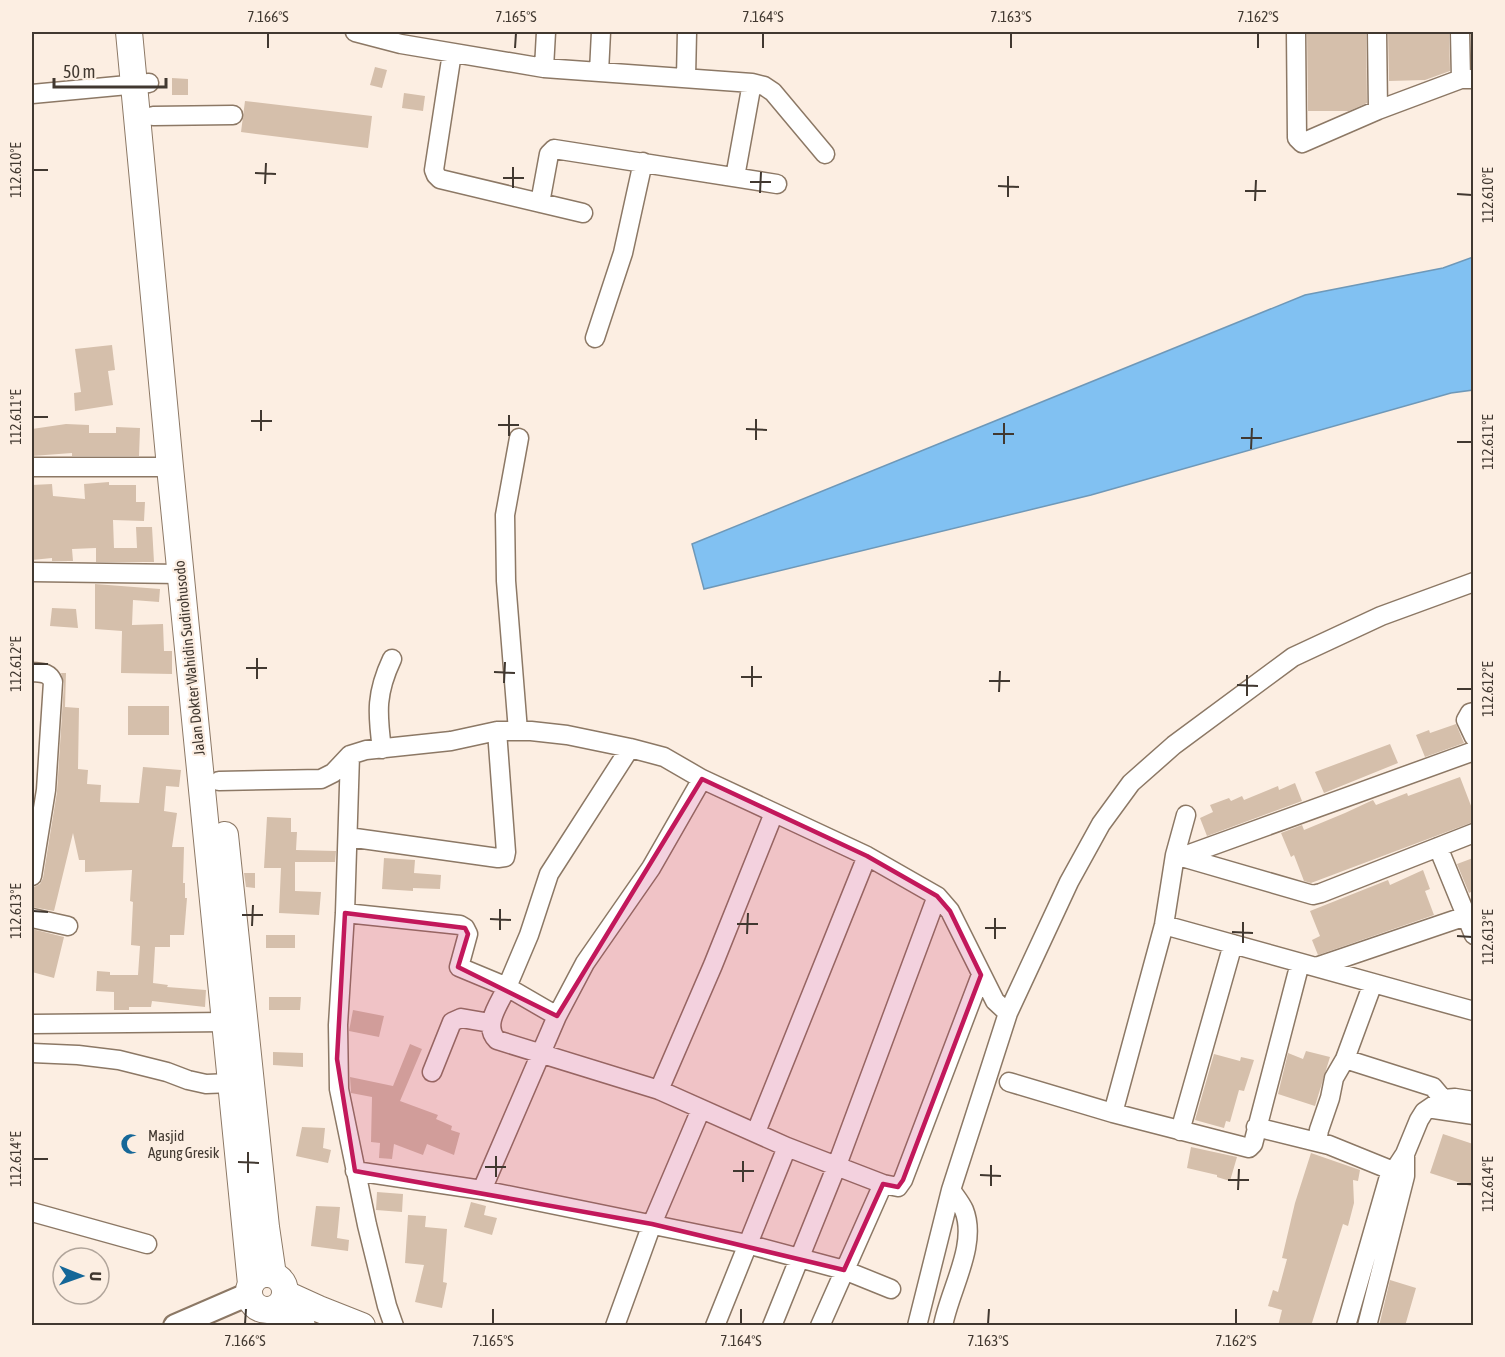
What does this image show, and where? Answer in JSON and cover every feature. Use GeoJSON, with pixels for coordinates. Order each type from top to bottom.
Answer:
{"type":"FeatureCollection","features":[{"type":"Feature","properties":{"kind":"highway","name":"Jalan Dokter Wahidin Sudirohusodo"},"geometry":{"type":"LineString","coordinates":[[129,32],[153,116],[266,1227],[264,1294]]}},
{"type":"Feature","properties":{"kind":"highway","name":"Jalan Dokter Wahidin Sudirohusodo"},"geometry":{"type":"LineString","coordinates":[[144,32],[142,84],[170,467],[232,1083],[264,1294]]}},
{"type":"Feature","properties":{"kind":"highway"},"geometry":{"type":"LineString","coordinates":[[264,1294],[302,1326]]}},
{"type":"Feature","properties":{"kind":"highway"},"geometry":{"type":"LineString","coordinates":[[264,1294],[362,1326]]}},
{"type":"Feature","properties":{"kind":"main road"},"geometry":{"type":"LineString","coordinates":[[175,1326],[264,1294]]}},
{"type":"Feature","properties":{"kind":"main road"},"geometry":{"type":"LineString","coordinates":[[212,1326],[264,1294]]}},
{"type":"Feature","properties":{"kind":"street"},"geometry":{"type":"LineString","coordinates":[[355,32],[401,44],[544,68],[686,77],[764,86],[772,92],[825,154]]}},
{"type":"Feature","properties":{"kind":"street"},"geometry":{"type":"LineString","coordinates":[[544,68],[546,32]]}},
{"type":"Feature","properties":{"kind":"street"},"geometry":{"type":"LineString","coordinates":[[599,72],[601,32]]}},
{"type":"Feature","properties":{"kind":"street"},"geometry":{"type":"LineString","coordinates":[[686,77],[687,32]]}},
{"type":"Feature","properties":{"kind":"street"},"geometry":{"type":"LineString","coordinates":[[1296,32],[1299,141],[1302,143],[1378,110],[1467,79],[1460,32]]}},
{"type":"Feature","properties":{"kind":"street"},"geometry":{"type":"LineString","coordinates":[[1377,32],[1378,110]]}},
{"type":"Feature","properties":{"kind":"street"},"geometry":{"type":"LineString","coordinates":[[452,53],[434,170],[436,175],[440,179],[583,213]]}},
{"type":"Feature","properties":{"kind":"street"},"geometry":{"type":"LineString","coordinates":[[735,177],[752,83]]}},
{"type":"Feature","properties":{"kind":"street"},"geometry":{"type":"LineString","coordinates":[[32,94],[142,84]]}},
{"type":"Feature","properties":{"kind":"street"},"geometry":{"type":"LineString","coordinates":[[153,116],[233,115]]}},
{"type":"Feature","properties":{"kind":"street"},"geometry":{"type":"LineString","coordinates":[[540,203],[551,150],[777,183]]}},
{"type":"Feature","properties":{"kind":"street"},"geometry":{"type":"LineString","coordinates":[[595,338],[623,253],[643,162]]}},
{"type":"Feature","properties":{"kind":"street"},"geometry":{"type":"LineString","coordinates":[[518,731],[506,581],[505,515],[519,438]]}},
{"type":"Feature","properties":{"kind":"street"},"geometry":{"type":"LineString","coordinates":[[32,467],[170,467]]}},
{"type":"Feature","properties":{"kind":"street"},"geometry":{"type":"LineString","coordinates":[[32,572],[181,574]]}},
{"type":"Feature","properties":{"kind":"street"},"geometry":{"type":"LineString","coordinates":[[917,1326],[951,1190],[1008,1013],[1069,882],[1101,824],[1131,783],[1174,745],[1293,657],[1381,616],[1473,582]]}},
{"type":"Feature","properties":{"kind":"street"},"geometry":{"type":"LineString","coordinates":[[382,749],[379,729],[380,689],[392,659]]}},
{"type":"Feature","properties":{"kind":"street"},"geometry":{"type":"LineString","coordinates":[[32,672],[45,673],[53,682],[46,790],[32,876]]}},
{"type":"Feature","properties":{"kind":"street"},"geometry":{"type":"LineString","coordinates":[[1473,712],[1466,720],[1473,736]]}},
{"type":"Feature","properties":{"kind":"street"},"geometry":{"type":"LineString","coordinates":[[219,781],[321,779],[333,773],[350,755],[366,750],[451,741],[497,731],[567,735],[664,757],[702,779],[867,856],[937,896],[950,911],[995,1001],[1008,1013]]}},
{"type":"Feature","properties":{"kind":"street"},"geometry":{"type":"LineString","coordinates":[[348,837],[498,858],[505,857],[497,731]]}},
{"type":"Feature","properties":{"kind":"street"},"geometry":{"type":"LineString","coordinates":[[630,748],[549,874],[529,935],[490,1023],[492,1035],[498,1040],[659,1090],[787,1147],[883,1184],[898,1187],[903,1180],[981,975]]}},
{"type":"Feature","properties":{"kind":"street"},"geometry":{"type":"LineString","coordinates":[[1178,856],[1473,751]]}},
{"type":"Feature","properties":{"kind":"street"},"geometry":{"type":"LineString","coordinates":[[350,755],[345,913],[338,1025],[339,1089],[355,1171],[387,1306],[394,1326]]}},
{"type":"Feature","properties":{"kind":"street"},"geometry":{"type":"LineString","coordinates":[[483,1190],[540,1053],[585,963],[651,868],[702,779]]}},
{"type":"Feature","properties":{"kind":"street"},"geometry":{"type":"LineString","coordinates":[[659,1090],[713,965],[774,813]]}},
{"type":"Feature","properties":{"kind":"street"},"geometry":{"type":"LineString","coordinates":[[1113,1113],[1164,925],[1186,815]]}},
{"type":"Feature","properties":{"kind":"street"},"geometry":{"type":"LineString","coordinates":[[1178,856],[1313,895],[1473,833]]}},
{"type":"Feature","properties":{"kind":"street"},"geometry":{"type":"LineString","coordinates":[[1438,847],[1473,935]]}},
{"type":"Feature","properties":{"kind":"street"},"geometry":{"type":"LineString","coordinates":[[756,1132],[867,856]]}},
{"type":"Feature","properties":{"kind":"street"},"geometry":{"type":"LineString","coordinates":[[772,1326],[801,1259],[937,896]]}},
{"type":"Feature","properties":{"kind":"street"},"geometry":{"type":"LineString","coordinates":[[345,913],[460,925],[468,934],[459,967],[507,987],[557,1016]]}},
{"type":"Feature","properties":{"kind":"street"},"geometry":{"type":"LineString","coordinates":[[1308,965],[1466,916]]}},
{"type":"Feature","properties":{"kind":"street"},"geometry":{"type":"LineString","coordinates":[[32,918],[68,926]]}},
{"type":"Feature","properties":{"kind":"street"},"geometry":{"type":"LineString","coordinates":[[1164,925],[1473,1011]]}},
{"type":"Feature","properties":{"kind":"street"},"geometry":{"type":"LineString","coordinates":[[1180,1131],[1233,944]]}},
{"type":"Feature","properties":{"kind":"street"},"geometry":{"type":"LineString","coordinates":[[1009,1082],[1247,1149],[1252,1146],[1308,965]]}},
{"type":"Feature","properties":{"kind":"street"},"geometry":{"type":"LineString","coordinates":[[1317,1142],[1334,1078],[1345,1059],[1373,983]]}},
{"type":"Feature","properties":{"kind":"street"},"geometry":{"type":"LineString","coordinates":[[432,1072],[452,1022],[461,1018],[490,1023]]}},
{"type":"Feature","properties":{"kind":"street"},"geometry":{"type":"LineString","coordinates":[[32,1024],[226,1022]]}},
{"type":"Feature","properties":{"kind":"street"},"geometry":{"type":"LineString","coordinates":[[32,1053],[119,1060],[206,1084],[232,1083]]}},
{"type":"Feature","properties":{"kind":"street"},"geometry":{"type":"LineString","coordinates":[[1345,1059],[1433,1087],[1440,1107]]}},
{"type":"Feature","properties":{"kind":"street"},"geometry":{"type":"LineString","coordinates":[[1367,1326],[1399,1174],[1419,1120],[1424,1112],[1440,1107],[1455,1098],[1473,1101]]}},
{"type":"Feature","properties":{"kind":"street"},"geometry":{"type":"LineString","coordinates":[[1440,1107],[1473,1115]]}},
{"type":"Feature","properties":{"kind":"street"},"geometry":{"type":"LineString","coordinates":[[615,1326],[652,1224],[701,1109]]}},
{"type":"Feature","properties":{"kind":"street"},"geometry":{"type":"LineString","coordinates":[[1256,1127],[1329,1145],[1399,1174]]}},
{"type":"Feature","properties":{"kind":"street"},"geometry":{"type":"LineString","coordinates":[[715,1326],[787,1147]]}},
{"type":"Feature","properties":{"kind":"street"},"geometry":{"type":"LineString","coordinates":[[355,1171],[483,1190],[747,1244],[844,1270],[891,1289]]}},
{"type":"Feature","properties":{"kind":"street"},"geometry":{"type":"LineString","coordinates":[[1346,1326],[1388,1180],[1399,1174]]}},
{"type":"Feature","properties":{"kind":"street"},"geometry":{"type":"LineString","coordinates":[[820,1326],[883,1184]]}},
{"type":"Feature","properties":{"kind":"street"},"geometry":{"type":"LineString","coordinates":[[944,1326],[945,1314],[963,1256],[967,1221],[964,1209],[951,1190]]}},
{"type":"Feature","properties":{"kind":"street"},"geometry":{"type":"LineString","coordinates":[[32,1212],[147,1244]]}},
{"type":"Feature","properties":{"kind":"street"},"geometry":{"type":"LineString","coordinates":[[954,1326],[957,1280]]}},
{"type":"Feature","properties":{"kind":"highlighted area"},"geometry":{"type":"Polygon","coordinates":[[[702,779],[867,856],[937,896],[950,911],[981,975],[903,1180],[898,1187],[883,1184],[844,1270],[652,1224],[355,1171],[337,1059],[345,913],[465,928],[468,934],[458,967],[557,1016],[702,779]]]}},
{"type":"Feature","properties":{"kind":"water"},"geometry":{"type":"Polygon","coordinates":[[[1473,257],[1473,390],[1451,393],[1091,495],[704,589],[692,544],[1305,295],[1443,268],[1473,257]]]}},
{"type":"Feature","properties":{"kind":"building"},"geometry":{"type":"Polygon","coordinates":[[[1307,32],[1366,32],[1367,103],[1349,111],[1308,111],[1307,32]]]}},
{"type":"Feature","properties":{"kind":"building"},"geometry":{"type":"Polygon","coordinates":[[[1388,32],[1449,32],[1450,71],[1425,80],[1389,81],[1388,32]]]}},
{"type":"Feature","properties":{"kind":"building"},"geometry":{"type":"Polygon","coordinates":[[[375,67],[387,70],[382,88],[370,85],[375,67]]]}},
{"type":"Feature","properties":{"kind":"building"},"geometry":{"type":"Polygon","coordinates":[[[172,78],[188,79],[188,95],[172,95],[172,78]]]}},
{"type":"Feature","properties":{"kind":"building"},"geometry":{"type":"Polygon","coordinates":[[[404,93],[425,96],[423,111],[402,108],[404,93]]]}},
{"type":"Feature","properties":{"kind":"building"},"geometry":{"type":"Polygon","coordinates":[[[245,101],[372,116],[368,148],[241,132],[245,101]]]}},
{"type":"Feature","properties":{"kind":"building"},"geometry":{"type":"Polygon","coordinates":[[[112,345],[115,370],[108,371],[113,405],[75,411],[74,393],[81,392],[75,349],[112,345]]]}},
{"type":"Feature","properties":{"kind":"building"},"geometry":{"type":"Polygon","coordinates":[[[66,424],[89,425],[89,433],[116,433],[116,427],[140,428],[139,456],[72,456],[72,453],[32,456],[32,429],[66,424]]]}},
{"type":"Feature","properties":{"kind":"building"},"geometry":{"type":"Polygon","coordinates":[[[109,482],[109,485],[136,485],[136,502],[145,502],[144,521],[113,520],[114,548],[137,548],[136,527],[152,527],[154,562],[96,562],[96,548],[72,549],[73,561],[52,561],[52,558],[32,560],[32,485],[52,484],[53,496],[85,499],[84,484],[109,482]]]}},
{"type":"Feature","properties":{"kind":"building"},"geometry":{"type":"Polygon","coordinates":[[[95,584],[160,589],[159,602],[133,600],[132,625],[163,624],[164,651],[172,651],[172,674],[121,673],[122,631],[95,629],[95,584]]]}},
{"type":"Feature","properties":{"kind":"building"},"geometry":{"type":"Polygon","coordinates":[[[52,608],[76,609],[78,628],[50,626],[52,608]]]}},
{"type":"Feature","properties":{"kind":"building"},"geometry":{"type":"Polygon","coordinates":[[[61,673],[66,673],[65,707],[79,708],[78,769],[88,770],[87,784],[101,785],[100,802],[139,803],[143,767],[181,770],[179,787],[166,786],[164,811],[177,813],[172,847],[184,847],[183,883],[185,883],[185,898],[187,898],[184,935],[170,935],[170,947],[155,947],[153,983],[168,985],[167,987],[206,990],[205,1007],[152,1001],[151,1007],[114,1010],[114,992],[96,991],[97,971],[110,972],[110,975],[138,975],[140,946],[131,945],[132,870],[85,872],[85,860],[79,860],[73,833],[54,911],[32,907],[34,887],[40,884],[43,878],[57,792],[64,683],[61,673]]]}},
{"type":"Feature","properties":{"kind":"building"},"geometry":{"type":"Polygon","coordinates":[[[128,706],[169,706],[169,735],[128,735],[128,706]]]}},
{"type":"Feature","properties":{"kind":"building"},"geometry":{"type":"Polygon","coordinates":[[[1456,724],[1464,743],[1425,757],[1416,735],[1456,724]]]}},
{"type":"Feature","properties":{"kind":"building"},"geometry":{"type":"Polygon","coordinates":[[[1390,744],[1398,763],[1324,793],[1315,772],[1390,744]]]}},
{"type":"Feature","properties":{"kind":"building"},"geometry":{"type":"Polygon","coordinates":[[[1460,777],[1473,811],[1473,822],[1311,883],[1304,881],[1294,855],[1291,857],[1281,833],[1302,825],[1304,830],[1373,800],[1376,805],[1460,777]]]}},
{"type":"Feature","properties":{"kind":"building"},"geometry":{"type":"Polygon","coordinates":[[[1295,783],[1302,801],[1207,836],[1200,818],[1213,812],[1210,805],[1229,798],[1231,801],[1242,796],[1244,800],[1278,786],[1279,790],[1295,783]]]}},
{"type":"Feature","properties":{"kind":"building"},"geometry":{"type":"Polygon","coordinates":[[[267,817],[291,818],[291,832],[297,832],[296,850],[336,851],[335,862],[295,862],[295,891],[321,892],[319,915],[279,913],[281,868],[264,868],[267,817]]]}},
{"type":"Feature","properties":{"kind":"building"},"geometry":{"type":"Polygon","coordinates":[[[384,858],[415,860],[414,873],[441,875],[440,889],[413,888],[413,891],[382,889],[384,858]]]}},
{"type":"Feature","properties":{"kind":"building"},"geometry":{"type":"Polygon","coordinates":[[[1473,858],[1473,891],[1469,893],[1457,864],[1473,858]]]}},
{"type":"Feature","properties":{"kind":"building"},"geometry":{"type":"Polygon","coordinates":[[[1423,870],[1430,889],[1425,891],[1434,915],[1318,955],[1312,940],[1320,936],[1310,911],[1388,880],[1390,885],[1423,870]]]}},
{"type":"Feature","properties":{"kind":"building"},"geometry":{"type":"Polygon","coordinates":[[[244,873],[255,873],[255,888],[246,887],[244,873]]]}},
{"type":"Feature","properties":{"kind":"building"},"geometry":{"type":"Polygon","coordinates":[[[32,929],[64,937],[54,978],[32,972],[32,929]]]}},
{"type":"Feature","properties":{"kind":"building"},"geometry":{"type":"Polygon","coordinates":[[[266,935],[295,935],[295,948],[266,948],[266,935]]]}},
{"type":"Feature","properties":{"kind":"building"},"geometry":{"type":"Polygon","coordinates":[[[269,997],[301,997],[300,1010],[269,1010],[269,997]]]}},
{"type":"Feature","properties":{"kind":"building"},"geometry":{"type":"Polygon","coordinates":[[[353,1010],[384,1016],[379,1037],[349,1031],[353,1010]]]}},
{"type":"Feature","properties":{"kind":"building"},"geometry":{"type":"Polygon","coordinates":[[[410,1044],[422,1049],[400,1101],[438,1115],[436,1119],[452,1126],[451,1130],[460,1133],[454,1155],[427,1144],[423,1155],[394,1144],[392,1159],[379,1158],[380,1143],[371,1142],[372,1097],[351,1093],[350,1077],[393,1086],[410,1044]]]}},
{"type":"Feature","properties":{"kind":"building"},"geometry":{"type":"Polygon","coordinates":[[[1306,1051],[1330,1057],[1315,1106],[1278,1094],[1288,1053],[1303,1059],[1306,1051]]]}},
{"type":"Feature","properties":{"kind":"building"},"geometry":{"type":"Polygon","coordinates":[[[273,1052],[303,1053],[303,1067],[273,1065],[273,1052]]]}},
{"type":"Feature","properties":{"kind":"building"},"geometry":{"type":"Polygon","coordinates":[[[1214,1054],[1240,1061],[1241,1057],[1254,1060],[1244,1091],[1239,1090],[1230,1122],[1226,1121],[1224,1128],[1195,1120],[1214,1054]]]}},
{"type":"Feature","properties":{"kind":"building"},"geometry":{"type":"Polygon","coordinates":[[[302,1127],[325,1128],[323,1148],[331,1150],[328,1163],[296,1156],[302,1127]]]}},
{"type":"Feature","properties":{"kind":"building"},"geometry":{"type":"Polygon","coordinates":[[[1443,1134],[1473,1144],[1473,1187],[1430,1173],[1443,1134]]]}},
{"type":"Feature","properties":{"kind":"building"},"geometry":{"type":"Polygon","coordinates":[[[1191,1147],[1237,1157],[1230,1181],[1217,1177],[1217,1175],[1187,1168],[1191,1147]]]}},
{"type":"Feature","properties":{"kind":"building"},"geometry":{"type":"Polygon","coordinates":[[[1311,1153],[1360,1170],[1358,1181],[1353,1180],[1354,1203],[1348,1226],[1343,1224],[1311,1326],[1278,1326],[1282,1310],[1268,1306],[1273,1290],[1278,1292],[1287,1259],[1282,1258],[1295,1203],[1311,1153]]]}},
{"type":"Feature","properties":{"kind":"building"},"geometry":{"type":"Polygon","coordinates":[[[377,1192],[403,1194],[402,1212],[376,1210],[377,1192]]]}},
{"type":"Feature","properties":{"kind":"building"},"geometry":{"type":"Polygon","coordinates":[[[471,1202],[486,1206],[484,1215],[497,1218],[492,1235],[464,1227],[471,1202]]]}},
{"type":"Feature","properties":{"kind":"building"},"geometry":{"type":"Polygon","coordinates":[[[316,1206],[340,1207],[337,1238],[349,1240],[348,1251],[311,1246],[316,1206]]]}},
{"type":"Feature","properties":{"kind":"building"},"geometry":{"type":"Polygon","coordinates":[[[408,1215],[426,1216],[425,1227],[447,1229],[443,1282],[447,1283],[442,1308],[415,1302],[424,1265],[405,1263],[408,1215]]]}},
{"type":"Feature","properties":{"kind":"building"},"geometry":{"type":"Polygon","coordinates":[[[1390,1280],[1416,1288],[1405,1326],[1379,1326],[1390,1280]]]}},
{"type":"Feature","properties":{"kind":"place","name":"Masjid Agung Gresik"},"geometry":{"type":"Point","coordinates":[131,1144]}}]}
